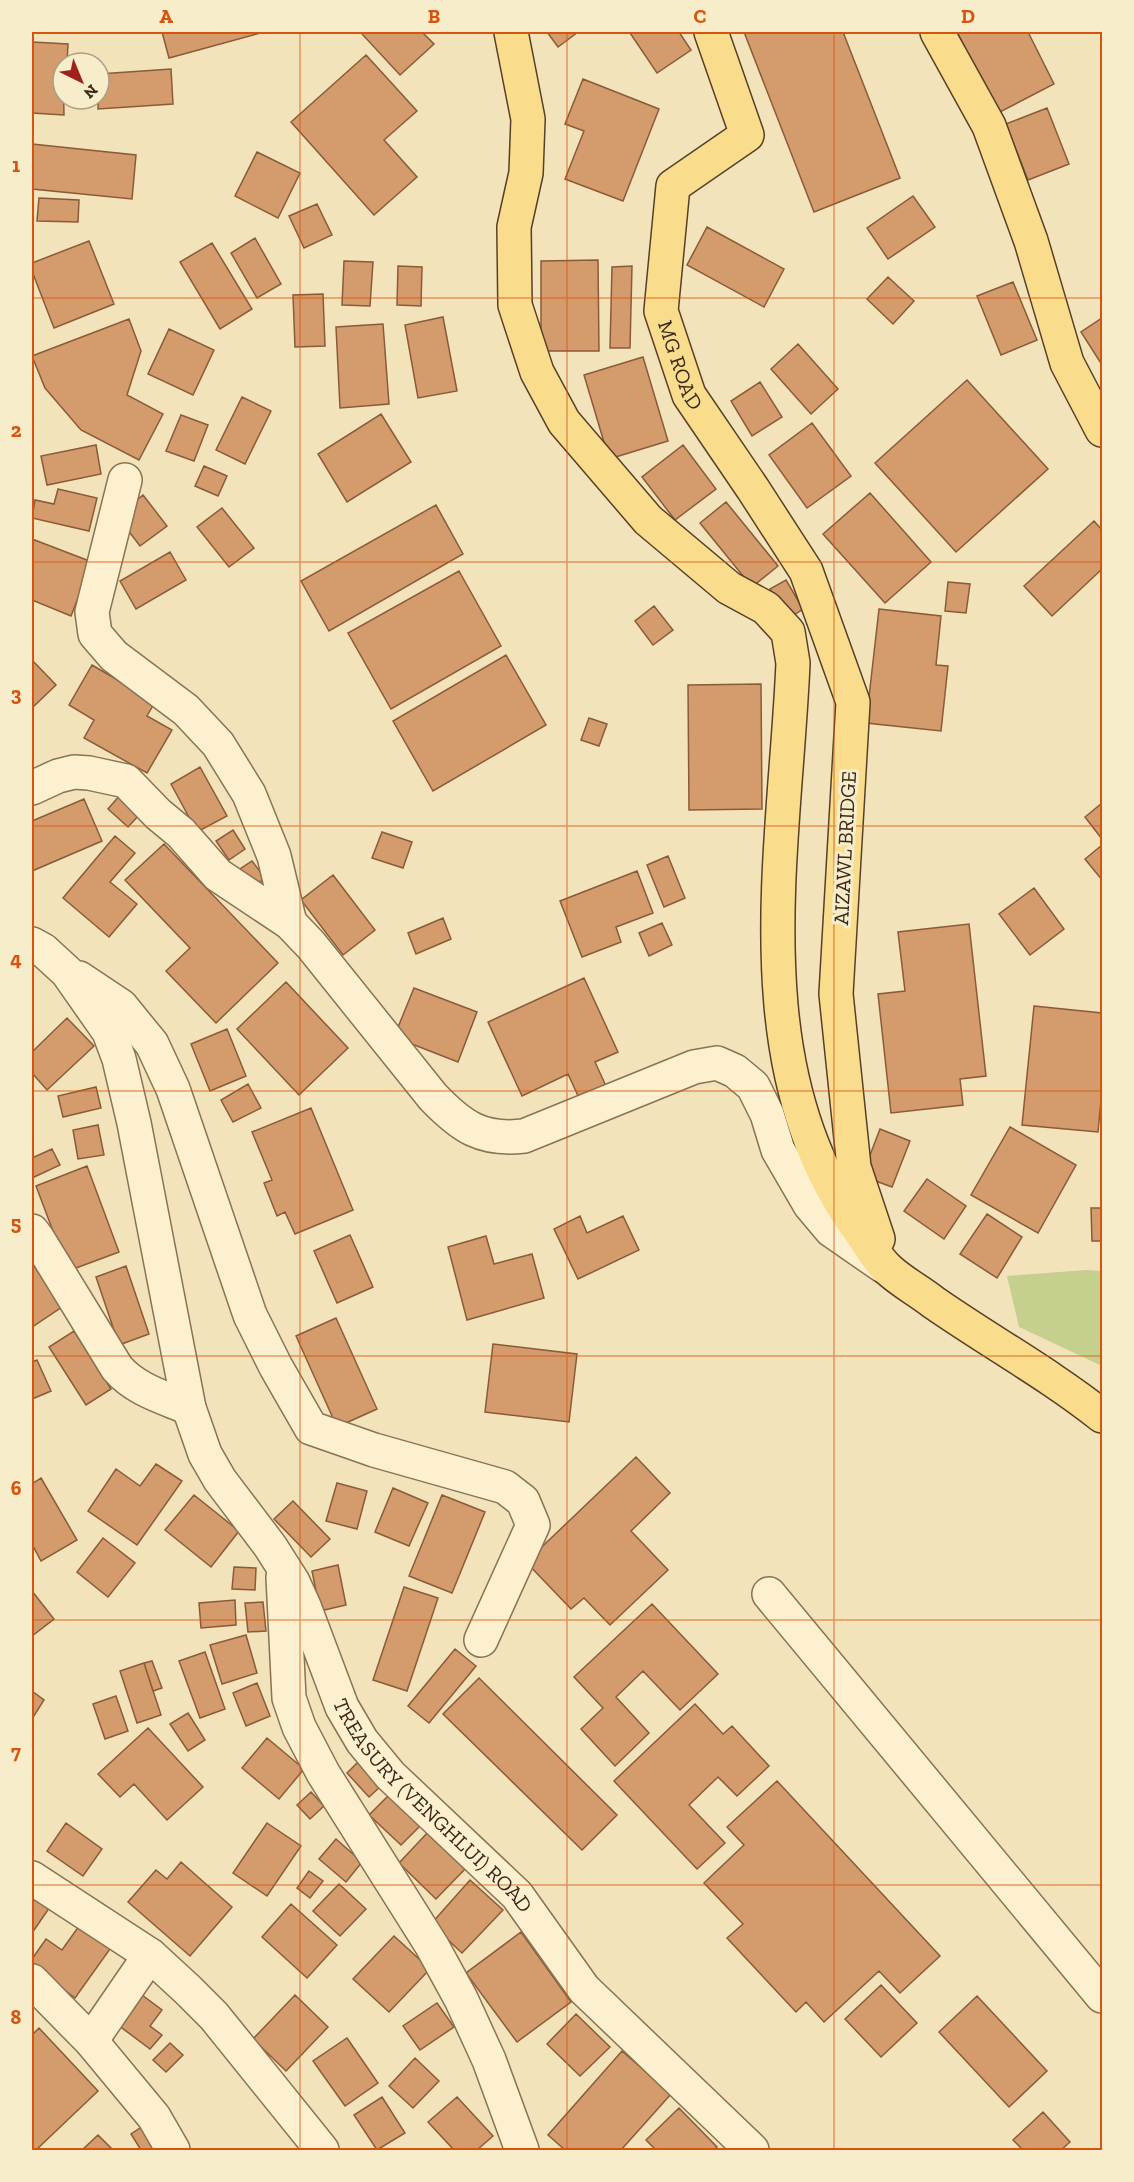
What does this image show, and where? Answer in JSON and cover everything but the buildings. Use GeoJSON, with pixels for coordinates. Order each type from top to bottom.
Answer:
{"type":"FeatureCollection","features":[{"type":"Feature","properties":{"kind":"main road"},"geometry":{"type":"LineString","coordinates":[[511,32],[528,119],[526,172],[514,227],[515,305],[537,372],[564,422],[648,520],[729,588],[766,608],[788,632],[793,663],[777,920],[781,1002],[791,1080],[816,1157],[844,1210],[888,1269],[973,1330],[1102,1416]]}},
{"type":"Feature","properties":{"kind":"main road","name":"MG ROAD"},"geometry":{"type":"LineString","coordinates":[[711,32],[747,135],[673,186],[661,311],[689,395],[806,571],[853,702]]}},
{"type":"Feature","properties":{"kind":"main road"},"geometry":{"type":"LineString","coordinates":[[937,32],[989,126],[1031,242],[1067,363],[1102,430]]}},
{"type":"Feature","properties":{"kind":"main road","name":"AIZAWL BRIDGE"},"geometry":{"type":"LineString","coordinates":[[853,702],[836,994],[854,1167],[888,1269]]}},
{"type":"Feature","properties":{"kind":"street"},"geometry":{"type":"LineString","coordinates":[[125,480],[92,612],[95,634],[114,656],[186,710],[218,744],[249,794],[274,856],[290,923]]}},
{"type":"Feature","properties":{"kind":"street"},"geometry":{"type":"LineString","coordinates":[[32,788],[58,776],[74,772],[98,774],[126,781],[158,814],[181,832],[218,875],[290,923],[311,945],[433,1097],[468,1128],[487,1135],[508,1138],[524,1136],[694,1066],[717,1063],[735,1071],[753,1086],[767,1114],[778,1150],[810,1204],[831,1230],[888,1269]]}},
{"type":"Feature","properties":{"kind":"street"},"geometry":{"type":"LineString","coordinates":[[32,944],[44,950],[67,972],[91,984],[121,1006],[152,1044],[173,1089],[250,1315],[276,1367],[311,1428],[374,1450],[505,1487],[523,1501],[532,1525],[481,1640]]}},
{"type":"Feature","properties":{"kind":"street","name":"TREASURY (VENGHLUI) ROAD"},"geometry":{"type":"LineString","coordinates":[[67,972],[109,1032],[119,1059],[135,1124],[189,1408],[205,1454],[220,1480],[283,1566],[304,1606],[342,1707],[362,1741],[390,1775],[517,1895],[584,1989],[747,2148]]}},
{"type":"Feature","properties":{"kind":"street"},"geometry":{"type":"LineString","coordinates":[[32,1231],[117,1368],[128,1381],[189,1408]]}},
{"type":"Feature","properties":{"kind":"street"},"geometry":{"type":"LineString","coordinates":[[283,1566],[289,1698],[299,1727],[323,1773],[432,1946],[461,1999],[489,2060],[522,2151]]}},
{"type":"Feature","properties":{"kind":"street"},"geometry":{"type":"LineString","coordinates":[[769,1594],[1102,1996]]}},
{"type":"Feature","properties":{"kind":"street"},"geometry":{"type":"LineString","coordinates":[[32,1878],[150,1955],[214,2016],[322,2151]]}},
{"type":"Feature","properties":{"kind":"street"},"geometry":{"type":"LineString","coordinates":[[91,2041],[150,1955]]}},
{"type":"Feature","properties":{"kind":"street"},"geometry":{"type":"LineString","coordinates":[[32,1981],[91,2041],[154,2117],[173,2151]]}},
{"type":"Feature","properties":{"kind":"green space"},"geometry":{"type":"Polygon","coordinates":[[[1086,1270],[1102,1271],[1102,1366],[1019,1327],[1007,1276],[1086,1270]]]}}]}
